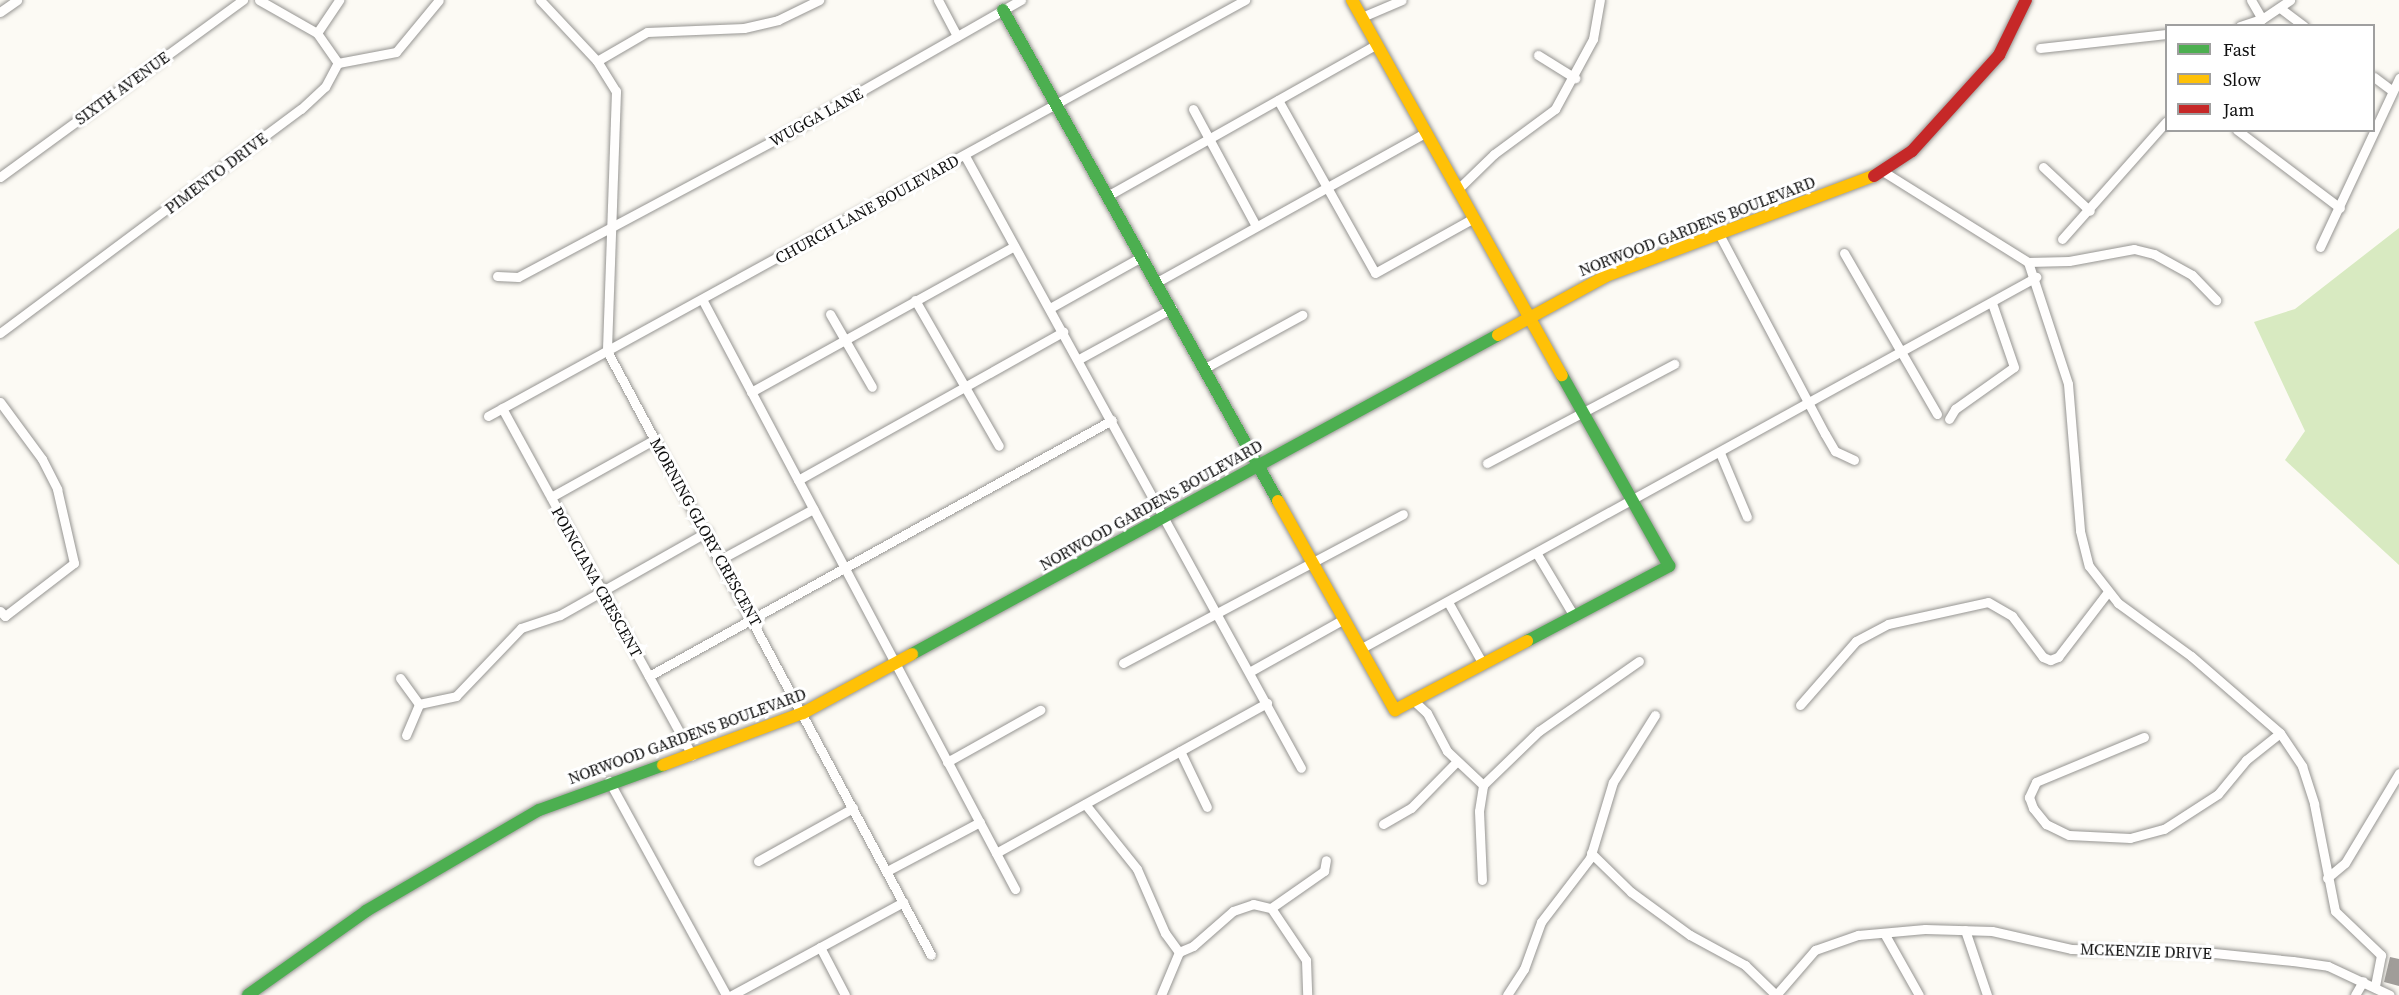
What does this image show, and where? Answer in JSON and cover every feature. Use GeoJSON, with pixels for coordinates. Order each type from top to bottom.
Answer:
{"type":"FeatureCollection","features":[{"type":"Feature","properties":{"kind":"street"},"geometry":{"type":"LineString","coordinates":[[0,12],[17,0]]}},
{"type":"Feature","properties":{"kind":"street","name":"SIXTH AVENUE"},"geometry":{"type":"LineString","coordinates":[[0,177],[243,0]]}},
{"type":"Feature","properties":{"kind":"street"},"geometry":{"type":"LineString","coordinates":[[260,0],[317,33],[338,63],[396,52],[439,0]]}},
{"type":"Feature","properties":{"kind":"street"},"geometry":{"type":"LineString","coordinates":[[317,33],[339,0]]}},
{"type":"Feature","properties":{"kind":"street"},"geometry":{"type":"LineString","coordinates":[[540,0],[597,61],[616,91],[608,229],[607,351]]}},
{"type":"Feature","properties":{"kind":"street"},"geometry":{"type":"LineString","coordinates":[[597,61],[647,32],[744,28],[778,20],[819,0]]}},
{"type":"Feature","properties":{"kind":"street"},"geometry":{"type":"LineString","coordinates":[[938,0],[957,36]]}},
{"type":"Feature","properties":{"kind":"street","name":"WUGGA LANE"},"geometry":{"type":"LineString","coordinates":[[497,276],[518,277],[1021,0]]}},
{"type":"Feature","properties":{"kind":"street","name":"CHURCH LANE BOULEVARD"},"geometry":{"type":"LineString","coordinates":[[488,416],[965,156],[1245,0]]}},
{"type":"Feature","properties":{"kind":"street"},"geometry":{"type":"LineString","coordinates":[[1003,10],[1058,103],[1395,710],[1669,566],[1352,0]]}},
{"type":"Feature","properties":{"kind":"street"},"geometry":{"type":"LineString","coordinates":[[1362,17],[1402,0]]}},
{"type":"Feature","properties":{"kind":"street"},"geometry":{"type":"LineString","coordinates":[[1458,189],[1494,154],[1542,122],[1575,78],[1593,39],[1600,0]]}},
{"type":"Feature","properties":{"kind":"street","name":"NORWOOD GARDENS BOULEVARD"},"geometry":{"type":"LineString","coordinates":[[248,995],[330,935],[480,842],[539,810],[609,781],[692,755],[803,713],[897,666],[1527,315],[1606,276],[1884,172],[1912,151],[1999,55],[2015,30],[2026,0]]}},
{"type":"Feature","properties":{"kind":"street"},"geometry":{"type":"LineString","coordinates":[[2251,0],[2262,19]]}},
{"type":"Feature","properties":{"kind":"street"},"geometry":{"type":"LineString","coordinates":[[2246,24],[2262,19],[2290,0]]}},
{"type":"Feature","properties":{"kind":"street"},"geometry":{"type":"LineString","coordinates":[[2280,8],[2301,24]]}},
{"type":"Feature","properties":{"kind":"street"},"geometry":{"type":"LineString","coordinates":[[2040,48],[2165,34]]}},
{"type":"Feature","properties":{"kind":"street"},"geometry":{"type":"LineString","coordinates":[[1109,195],[1377,44]]}},
{"type":"Feature","properties":{"kind":"street"},"geometry":{"type":"LineString","coordinates":[[1538,54],[1575,78]]}},
{"type":"Feature","properties":{"kind":"street","name":"PIMENTO DRIVE"},"geometry":{"type":"LineString","coordinates":[[0,333],[301,109],[325,87],[338,63]]}},
{"type":"Feature","properties":{"kind":"street"},"geometry":{"type":"LineString","coordinates":[[2375,78],[2391,90]]}},
{"type":"Feature","properties":{"kind":"street"},"geometry":{"type":"LineString","coordinates":[[2375,127],[2391,90],[2399,78]]}},
{"type":"Feature","properties":{"kind":"street"},"geometry":{"type":"LineString","coordinates":[[1278,100],[1375,273],[1474,218]]}},
{"type":"Feature","properties":{"kind":"street"},"geometry":{"type":"LineString","coordinates":[[1193,109],[1256,226]]}},
{"type":"Feature","properties":{"kind":"street"},"geometry":{"type":"LineString","coordinates":[[2062,239],[2090,211],[2165,123]]}},
{"type":"Feature","properties":{"kind":"street"},"geometry":{"type":"LineString","coordinates":[[1157,282],[1426,132]]}},
{"type":"Feature","properties":{"kind":"street"},"geometry":{"type":"LineString","coordinates":[[2240,132],[2340,208]]}},
{"type":"Feature","properties":{"kind":"street"},"geometry":{"type":"LineString","coordinates":[[2320,247],[2340,208],[2373,132]]}},
{"type":"Feature","properties":{"kind":"street"},"geometry":{"type":"LineString","coordinates":[[965,156],[1251,671],[1301,768]]}},
{"type":"Feature","properties":{"kind":"street"},"geometry":{"type":"LineString","coordinates":[[2043,167],[2090,211]]}},
{"type":"Feature","properties":{"kind":"street"},"geometry":{"type":"LineString","coordinates":[[1884,172],[2028,262],[2036,277],[2073,411],[2080,531],[2089,566],[2107,593],[2191,656],[2280,733],[2302,766],[2314,804],[2326,878],[2340,919],[2381,955],[2375,987]]}},
{"type":"Feature","properties":{"kind":"street"},"geometry":{"type":"LineString","coordinates":[[1719,234],[1835,451],[1854,460]]}},
{"type":"Feature","properties":{"kind":"street"},"geometry":{"type":"LineString","coordinates":[[751,392],[1014,246]]}},
{"type":"Feature","properties":{"kind":"street"},"geometry":{"type":"LineString","coordinates":[[2028,262],[2069,261],[2134,249],[2154,254],[2192,276],[2216,300]]}},
{"type":"Feature","properties":{"kind":"street"},"geometry":{"type":"LineString","coordinates":[[1844,253],[1898,354],[1937,414]]}},
{"type":"Feature","properties":{"kind":"street"},"geometry":{"type":"LineString","coordinates":[[1050,308],[1143,256]]}},
{"type":"Feature","properties":{"kind":"street"},"geometry":{"type":"LineString","coordinates":[[1360,649],[1633,502],[1808,402],[2036,277]]}},
{"type":"Feature","properties":{"kind":"street"},"geometry":{"type":"LineString","coordinates":[[702,300],[1015,889]]}},
{"type":"Feature","properties":{"kind":"street"},"geometry":{"type":"LineString","coordinates":[[915,300],[999,446]]}},
{"type":"Feature","properties":{"kind":"street"},"geometry":{"type":"LineString","coordinates":[[1949,419],[1955,409],[2014,367],[1992,303]]}},
{"type":"Feature","properties":{"kind":"street"},"geometry":{"type":"LineString","coordinates":[[1079,360],[1172,308]]}},
{"type":"Feature","properties":{"kind":"street"},"geometry":{"type":"LineString","coordinates":[[830,314],[872,387]]}},
{"type":"Feature","properties":{"kind":"street"},"geometry":{"type":"LineString","coordinates":[[1205,368],[1302,315]]}},
{"type":"Feature","properties":{"kind":"street"},"geometry":{"type":"LineString","coordinates":[[798,480],[1064,332]]}},
{"type":"Feature","properties":{"kind":"street","name":"MORNING GLORY CRESCENT"},"geometry":{"type":"LineString","coordinates":[[607,351],[754,618],[931,955]]}},
{"type":"Feature","properties":{"kind":"street"},"geometry":{"type":"LineString","coordinates":[[1487,463],[1674,364]]}},
{"type":"Feature","properties":{"kind":"street"},"geometry":{"type":"LineString","coordinates":[[0,402],[42,459],[57,489],[74,563],[5,616],[0,611]]}},
{"type":"Feature","properties":{"kind":"street","name":"POINCIANA CRESCENT"},"geometry":{"type":"LineString","coordinates":[[502,408],[692,755]]}},
{"type":"Feature","properties":{"kind":"street"},"geometry":{"type":"LineString","coordinates":[[649,676],[1112,420]]}},
{"type":"Feature","properties":{"kind":"street"},"geometry":{"type":"LineString","coordinates":[[551,497],[655,439]]}},
{"type":"Feature","properties":{"kind":"street"},"geometry":{"type":"LineString","coordinates":[[1720,453],[1747,518]]}},
{"type":"Feature","properties":{"kind":"street"},"geometry":{"type":"LineString","coordinates":[[721,559],[813,509]]}},
{"type":"Feature","properties":{"kind":"street"},"geometry":{"type":"LineString","coordinates":[[1123,663],[1403,514]]}},
{"type":"Feature","properties":{"kind":"street"},"geometry":{"type":"LineString","coordinates":[[419,704],[456,696],[521,628],[560,615],[600,588],[707,532]]}},
{"type":"Feature","properties":{"kind":"street"},"geometry":{"type":"LineString","coordinates":[[1537,554],[1574,616]]}},
{"type":"Feature","properties":{"kind":"street"},"geometry":{"type":"LineString","coordinates":[[1800,705],[1856,641],[1888,624],[1988,602],[2012,616],[2043,657],[2050,660],[2058,657],[2107,593]]}},
{"type":"Feature","properties":{"kind":"street"},"geometry":{"type":"LineString","coordinates":[[1448,602],[1483,664]]}},
{"type":"Feature","properties":{"kind":"street"},"geometry":{"type":"LineString","coordinates":[[1251,671],[1344,619]]}},
{"type":"Feature","properties":{"kind":"street"},"geometry":{"type":"LineString","coordinates":[[1482,880],[1479,811],[1483,785],[1539,731],[1640,661]]}},
{"type":"Feature","properties":{"kind":"street"},"geometry":{"type":"LineString","coordinates":[[400,678],[419,704]]}},
{"type":"Feature","properties":{"kind":"street"},"geometry":{"type":"LineString","coordinates":[[1413,700],[1427,713],[1456,762],[1483,785]]}},
{"type":"Feature","properties":{"kind":"street"},"geometry":{"type":"LineString","coordinates":[[996,853],[1267,703]]}},
{"type":"Feature","properties":{"kind":"street"},"geometry":{"type":"LineString","coordinates":[[406,735],[419,704]]}},
{"type":"Feature","properties":{"kind":"street"},"geometry":{"type":"LineString","coordinates":[[947,762],[1040,710]]}},
{"type":"Feature","properties":{"kind":"street"},"geometry":{"type":"LineString","coordinates":[[1507,995],[1524,969],[1541,922],[1591,853],[1613,782],[1655,715]]}},
{"type":"Feature","properties":{"kind":"street"},"geometry":{"type":"LineString","coordinates":[[2144,737],[2036,782],[2030,792],[2032,808],[2046,824],[2069,835],[2130,838],[2164,829],[2218,794],[2246,760],[2280,733]]}},
{"type":"Feature","properties":{"kind":"street"},"geometry":{"type":"LineString","coordinates":[[1179,752],[1207,807]]}},
{"type":"Feature","properties":{"kind":"street"},"geometry":{"type":"LineString","coordinates":[[1383,824],[1411,808],[1456,762]]}},
{"type":"Feature","properties":{"kind":"street"},"geometry":{"type":"LineString","coordinates":[[2326,878],[2345,863],[2399,773]]}},
{"type":"Feature","properties":{"kind":"street"},"geometry":{"type":"LineString","coordinates":[[609,781],[726,995]]}},
{"type":"Feature","properties":{"kind":"street"},"geometry":{"type":"LineString","coordinates":[[1085,804],[1137,870],[1165,933],[1179,952]]}},
{"type":"Feature","properties":{"kind":"street"},"geometry":{"type":"LineString","coordinates":[[758,861],[854,808]]}},
{"type":"Feature","properties":{"kind":"street"},"geometry":{"type":"LineString","coordinates":[[886,871],[980,822]]}},
{"type":"Feature","properties":{"kind":"street"},"geometry":{"type":"LineString","coordinates":[[1591,853],[1631,892],[1690,935],[1745,965],[1776,995]]}},
{"type":"Feature","properties":{"kind":"street"},"geometry":{"type":"LineString","coordinates":[[1271,908],[1324,871],[1326,860]]}},
{"type":"Feature","properties":{"kind":"street"},"geometry":{"type":"LineString","coordinates":[[732,995],[903,902]]}},
{"type":"Feature","properties":{"kind":"street"},"geometry":{"type":"LineString","coordinates":[[1161,995],[1179,952],[1193,946],[1233,911],[1253,904],[1271,908],[1306,960],[1307,995]]}},
{"type":"Feature","properties":{"kind":"street"},"geometry":{"type":"LineString","coordinates":[[1965,930],[1987,995]]}},
{"type":"Feature","properties":{"kind":"street","name":"MCKENZIE DRIVE"},"geometry":{"type":"LineString","coordinates":[[1776,995],[1815,950],[1858,934],[1965,930],[1992,931],[2071,949],[2204,952],[2328,966],[2390,995]]}},
{"type":"Feature","properties":{"kind":"street"},"geometry":{"type":"LineString","coordinates":[[1884,933],[1919,995]]}},
{"type":"Feature","properties":{"kind":"street"},"geometry":{"type":"LineString","coordinates":[[820,947],[845,995]]}},
{"type":"Feature","properties":{"kind":"street"},"geometry":{"type":"LineString","coordinates":[[2355,995],[2363,981]]}},
{"type":"Feature","properties":{"kind":"green space"},"geometry":{"type":"Polygon","coordinates":[[[2399,228],[2399,565],[2285,460],[2305,431],[2254,322],[2295,309],[2399,228]]]}},
{"type":"Feature","properties":{"kind":"building"},"geometry":{"type":"Polygon","coordinates":[[[2390,957],[2399,959],[2399,986],[2384,982],[2390,957]]]}},
{"type":"Feature","properties":{"kind":"traffic: fast"},"geometry":{"type":"LineString","coordinates":[[1003,10],[1278,501]]}},
{"type":"Feature","properties":{"kind":"traffic: fast"},"geometry":{"type":"LineString","coordinates":[[912,654],[1498,335]]}},
{"type":"Feature","properties":{"kind":"traffic: fast"},"geometry":{"type":"LineString","coordinates":[[1527,641],[1669,566],[1562,375]]}},
{"type":"Feature","properties":{"kind":"traffic: fast"},"geometry":{"type":"LineString","coordinates":[[248,995],[366,911],[539,810],[663,765]]}},
{"type":"Feature","properties":{"kind":"traffic: slow"},"geometry":{"type":"LineString","coordinates":[[1352,0],[1562,375]]}},
{"type":"Feature","properties":{"kind":"traffic: slow"},"geometry":{"type":"LineString","coordinates":[[1498,335],[1606,276],[1874,176]]}},
{"type":"Feature","properties":{"kind":"traffic: slow"},"geometry":{"type":"LineString","coordinates":[[1278,501],[1395,710],[1527,641]]}},
{"type":"Feature","properties":{"kind":"traffic: slow"},"geometry":{"type":"LineString","coordinates":[[663,765],[803,713],[912,654]]}},
{"type":"Feature","properties":{"kind":"traffic: jam"},"geometry":{"type":"LineString","coordinates":[[1874,176],[1912,151],[1999,55],[2026,0]]}}]}
